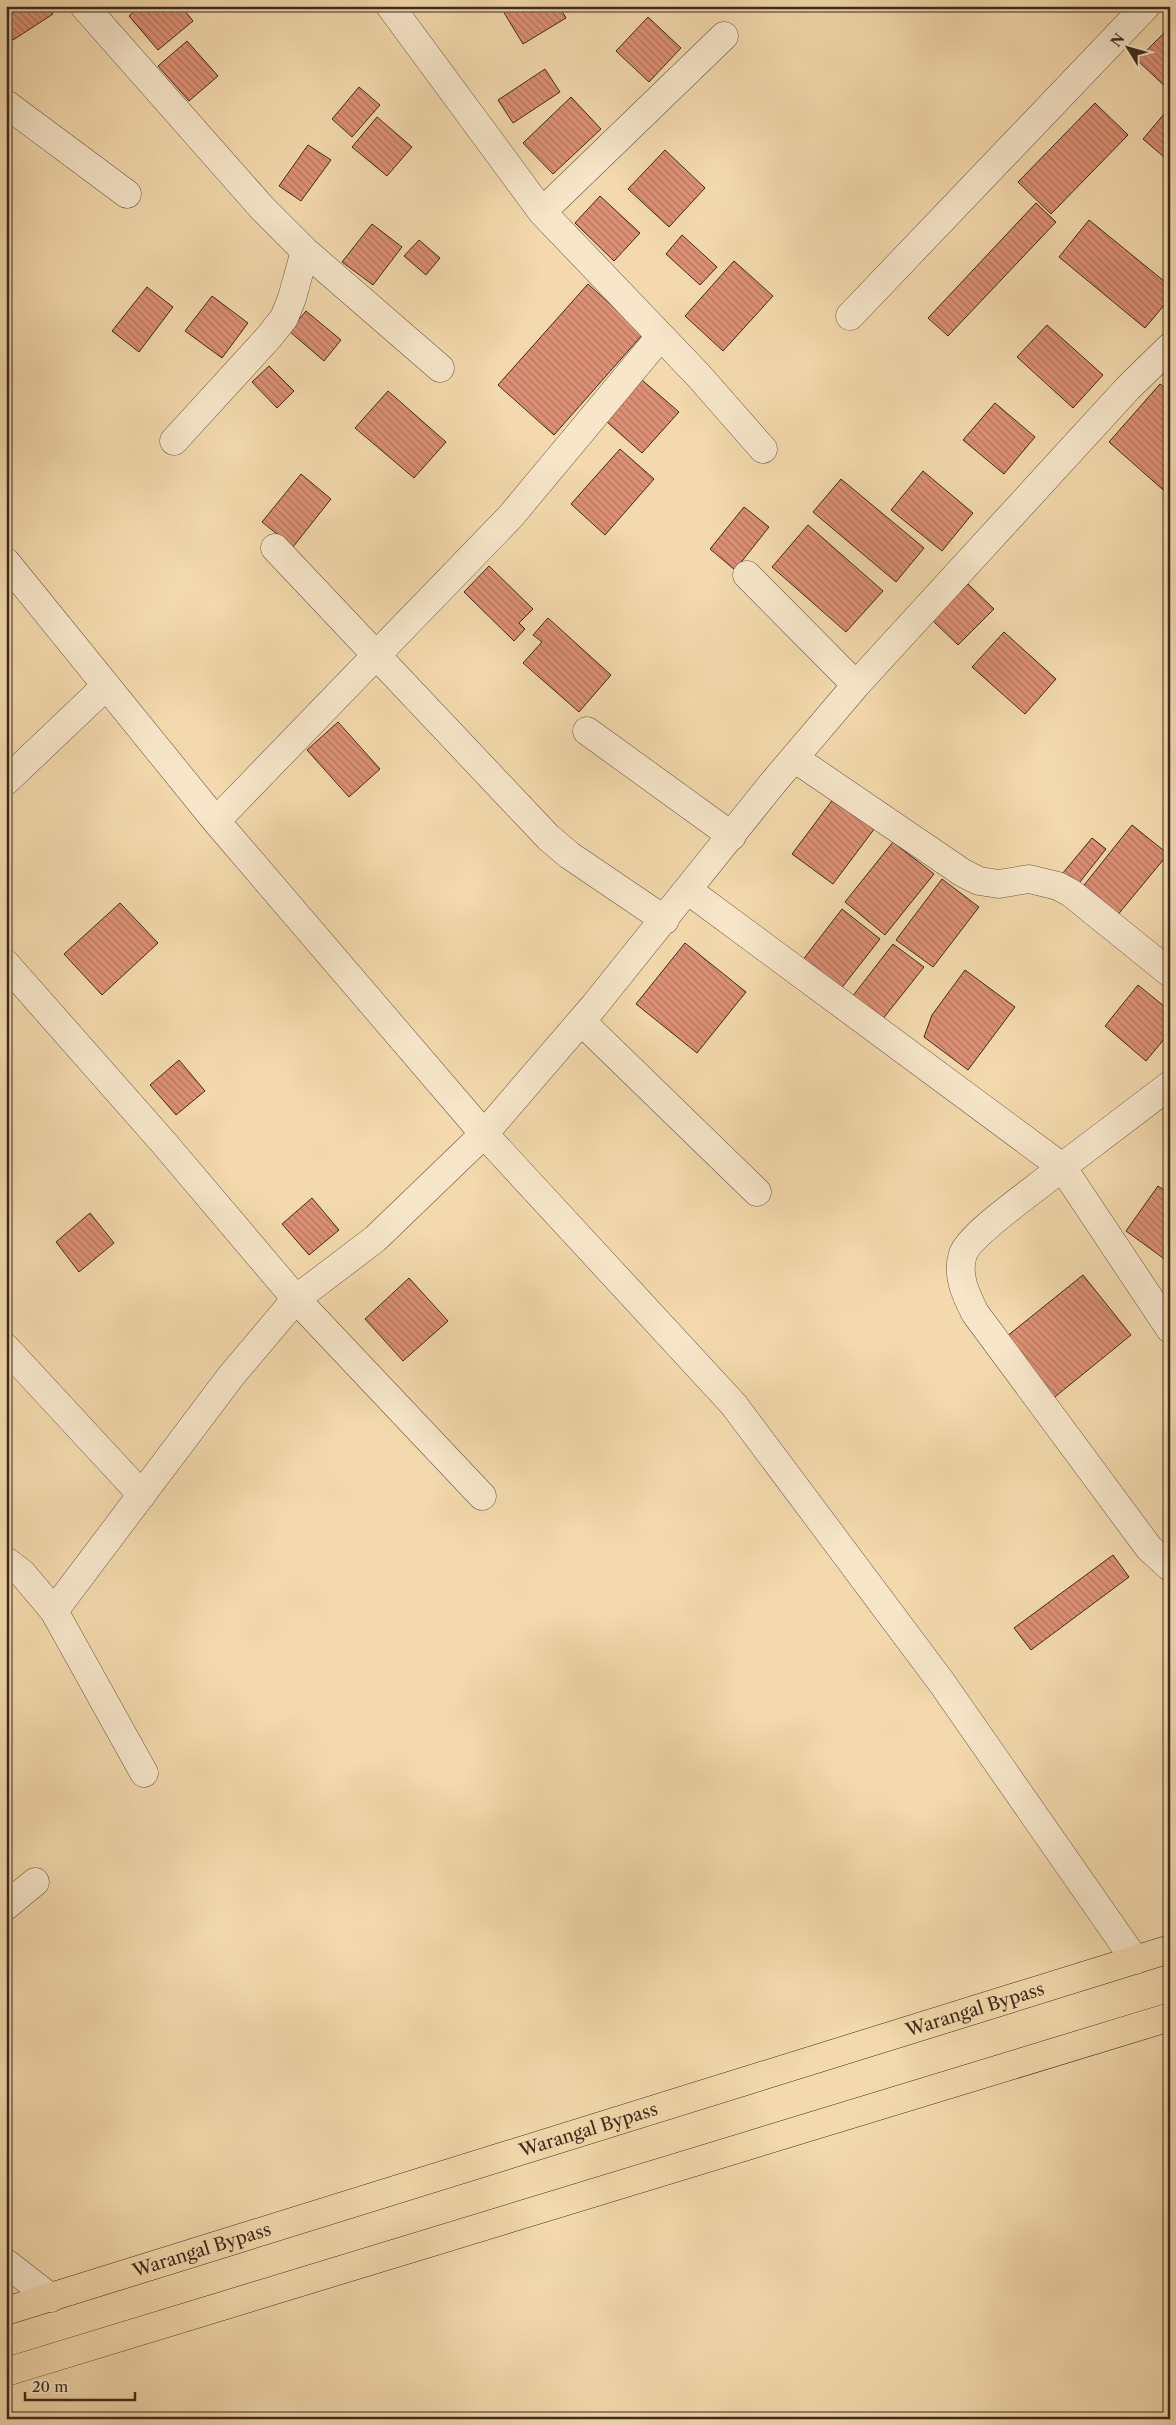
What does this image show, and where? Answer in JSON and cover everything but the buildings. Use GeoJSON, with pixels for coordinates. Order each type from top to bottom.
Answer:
{"type":"FeatureCollection","features":[{"type":"Feature","properties":{"kind":"main road","name":"Warangal Bypass"},"geometry":{"type":"LineString","coordinates":[[6,2311],[1170,1949]]}},
{"type":"Feature","properties":{"kind":"main road"},"geometry":{"type":"LineString","coordinates":[[6,2372],[1170,2017]]}},
{"type":"Feature","properties":{"kind":"street"},"geometry":{"type":"LineString","coordinates":[[84,6],[263,209],[305,251],[440,368]]}},
{"type":"Feature","properties":{"kind":"street"},"geometry":{"type":"LineString","coordinates":[[390,6],[542,212],[698,375],[763,449]]}},
{"type":"Feature","properties":{"kind":"street"},"geometry":{"type":"LineString","coordinates":[[850,316],[1146,6]]}},
{"type":"Feature","properties":{"kind":"street"},"geometry":{"type":"LineString","coordinates":[[542,212],[724,36]]}},
{"type":"Feature","properties":{"kind":"street"},"geometry":{"type":"LineString","coordinates":[[6,104],[127,194]]}},
{"type":"Feature","properties":{"kind":"street"},"geometry":{"type":"LineString","coordinates":[[174,441],[270,337],[284,318],[292,298],[305,251]]}},
{"type":"Feature","properties":{"kind":"street"},"geometry":{"type":"LineString","coordinates":[[216,821],[510,517],[660,337]]}},
{"type":"Feature","properties":{"kind":"street"},"geometry":{"type":"LineString","coordinates":[[54,1611],[232,1376],[296,1299],[375,1239],[484,1134],[665,920],[794,758],[856,685],[1128,388],[1170,346]]}},
{"type":"Feature","properties":{"kind":"street"},"geometry":{"type":"LineString","coordinates":[[275,548],[548,837],[569,856],[665,920]]}},
{"type":"Feature","properties":{"kind":"street"},"geometry":{"type":"LineString","coordinates":[[6,562],[216,821],[484,1134],[734,1405],[942,1683],[1135,1960]]}},
{"type":"Feature","properties":{"kind":"street"},"geometry":{"type":"LineString","coordinates":[[748,575],[856,685]]}},
{"type":"Feature","properties":{"kind":"street"},"geometry":{"type":"LineString","coordinates":[[6,781],[106,686]]}},
{"type":"Feature","properties":{"kind":"street"},"geometry":{"type":"LineString","coordinates":[[586,731],[732,836]]}},
{"type":"Feature","properties":{"kind":"street"},"geometry":{"type":"LineString","coordinates":[[794,758],[963,873],[980,881],[999,884],[1029,879],[1058,886],[1071,893],[1170,974]]}},
{"type":"Feature","properties":{"kind":"street"},"geometry":{"type":"LineString","coordinates":[[688,891],[1062,1167],[1170,1328]]}},
{"type":"Feature","properties":{"kind":"street"},"geometry":{"type":"LineString","coordinates":[[6,964],[163,1142],[296,1299],[482,1496]]}},
{"type":"Feature","properties":{"kind":"street"},"geometry":{"type":"LineString","coordinates":[[581,1021],[757,1192]]}},
{"type":"Feature","properties":{"kind":"street"},"geometry":{"type":"LineString","coordinates":[[1170,1085],[1062,1167],[969,1243],[963,1254],[960,1275],[965,1293],[975,1313],[1150,1548],[1170,1567]]}},
{"type":"Feature","properties":{"kind":"street"},"geometry":{"type":"LineString","coordinates":[[6,1348],[142,1495]]}},
{"type":"Feature","properties":{"kind":"street"},"geometry":{"type":"LineString","coordinates":[[6,1561],[22,1572],[54,1611],[144,1773]]}},
{"type":"Feature","properties":{"kind":"street"},"geometry":{"type":"LineString","coordinates":[[6,1906],[35,1882]]}},
{"type":"Feature","properties":{"kind":"street"},"geometry":{"type":"LineString","coordinates":[[6,2263],[51,2298]]}}]}
